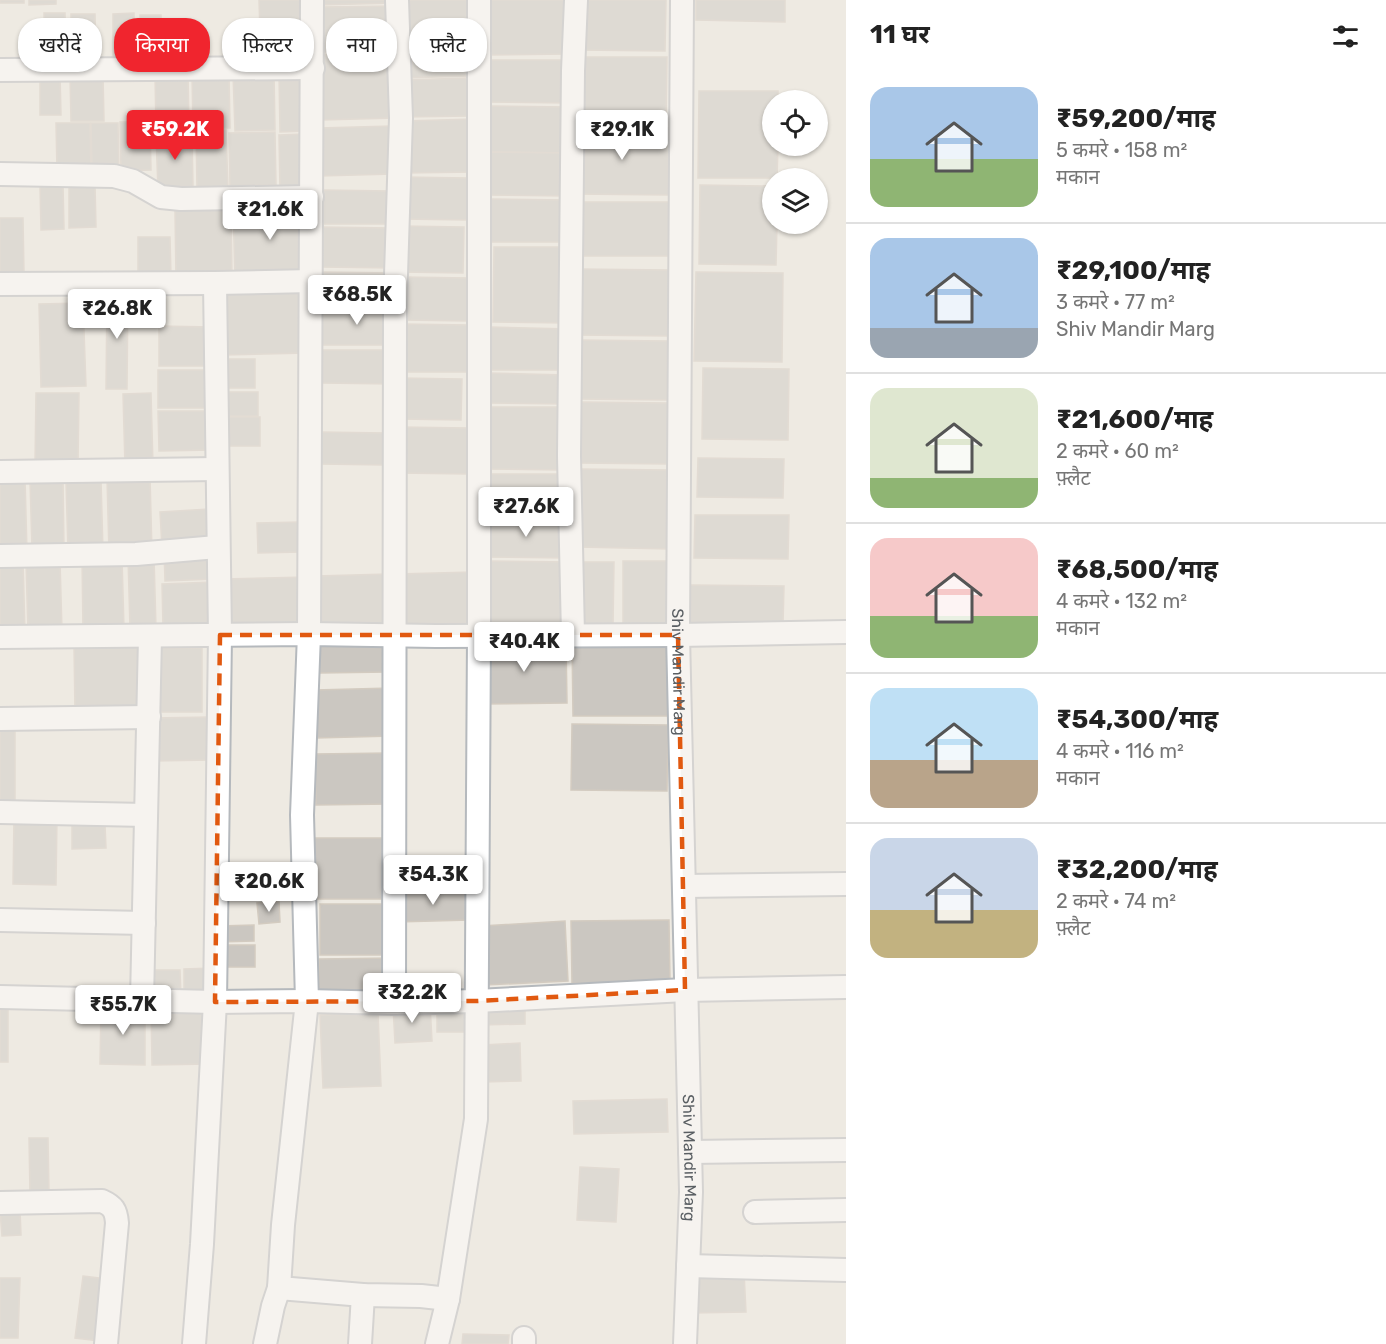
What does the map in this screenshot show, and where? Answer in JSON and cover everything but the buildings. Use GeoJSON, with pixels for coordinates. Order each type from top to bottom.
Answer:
{"type":"FeatureCollection","features":[{"type":"Feature","properties":{"kind":"street"},"geometry":{"type":"LineString","coordinates":[[312,0],[312,18]]}},
{"type":"Feature","properties":{"kind":"street"},"geometry":{"type":"LineString","coordinates":[[394,1003],[395,318],[400,118],[398,0]]}},
{"type":"Feature","properties":{"kind":"street"},"geometry":{"type":"LineString","coordinates":[[437,1344],[448,1299],[476,1119],[479,0]]}},
{"type":"Feature","properties":{"kind":"street"},"geometry":{"type":"LineString","coordinates":[[573,636],[569,456],[573,71],[576,0]]}},
{"type":"Feature","properties":{"kind":"street","name":"Shiv Mandir Marg"},"geometry":{"type":"LineString","coordinates":[[682,0],[678,635],[690,1152],[685,1344]]}},
{"type":"Feature","properties":{"kind":"street"},"geometry":{"type":"LineString","coordinates":[[0,70],[222,69]]}},
{"type":"Feature","properties":{"kind":"street"},"geometry":{"type":"LineString","coordinates":[[265,1344],[279,1287],[307,1001],[302,814],[309,634],[313,72]]}},
{"type":"Feature","properties":{"kind":"street"},"geometry":{"type":"LineString","coordinates":[[0,174],[114,176],[133,181],[161,197],[181,199],[312,197]]}},
{"type":"Feature","properties":{"kind":"street"},"geometry":{"type":"LineString","coordinates":[[0,284],[215,284],[312,281]]}},
{"type":"Feature","properties":{"kind":"street"},"geometry":{"type":"LineString","coordinates":[[194,1344],[215,1002],[220,635],[215,284]]}},
{"type":"Feature","properties":{"kind":"street"},"geometry":{"type":"LineString","coordinates":[[0,472],[217,469]]}},
{"type":"Feature","properties":{"kind":"street"},"geometry":{"type":"LineString","coordinates":[[0,555],[136,554],[217,547]]}},
{"type":"Feature","properties":{"kind":"street"},"geometry":{"type":"LineString","coordinates":[[0,637],[309,634],[573,636],[846,632]]}},
{"type":"Feature","properties":{"kind":"street"},"geometry":{"type":"LineString","coordinates":[[142,1000],[150,637]]}},
{"type":"Feature","properties":{"kind":"street"},"geometry":{"type":"LineString","coordinates":[[0,719],[148,717]]}},
{"type":"Feature","properties":{"kind":"street"},"geometry":{"type":"LineString","coordinates":[[0,812],[146,815]]}},
{"type":"Feature","properties":{"kind":"street"},"geometry":{"type":"LineString","coordinates":[[684,886],[846,884]]}},
{"type":"Feature","properties":{"kind":"street"},"geometry":{"type":"LineString","coordinates":[[0,920],[144,923]]}},
{"type":"Feature","properties":{"kind":"street"},"geometry":{"type":"LineString","coordinates":[[0,998],[394,1003],[685,990],[846,987]]}},
{"type":"Feature","properties":{"kind":"street"},"geometry":{"type":"LineString","coordinates":[[690,1152],[846,1150]]}},
{"type":"Feature","properties":{"kind":"street"},"geometry":{"type":"LineString","coordinates":[[0,1203],[102,1201],[112,1206],[116,1213],[117,1223],[106,1344]]}},
{"type":"Feature","properties":{"kind":"street"},"geometry":{"type":"LineString","coordinates":[[755,1212],[846,1210]]}},
{"type":"Feature","properties":{"kind":"street"},"geometry":{"type":"LineString","coordinates":[[688,1266],[846,1270]]}},
{"type":"Feature","properties":{"kind":"street"},"geometry":{"type":"LineString","coordinates":[[279,1287],[363,1295],[448,1299]]}},
{"type":"Feature","properties":{"kind":"street"},"geometry":{"type":"LineString","coordinates":[[360,1344],[363,1295]]}},
{"type":"Feature","properties":{"kind":"highlighted area"},"geometry":{"type":"Polygon","coordinates":[[[220,635],[678,635],[685,990],[477,1001],[215,1002],[220,635]]]}}]}
